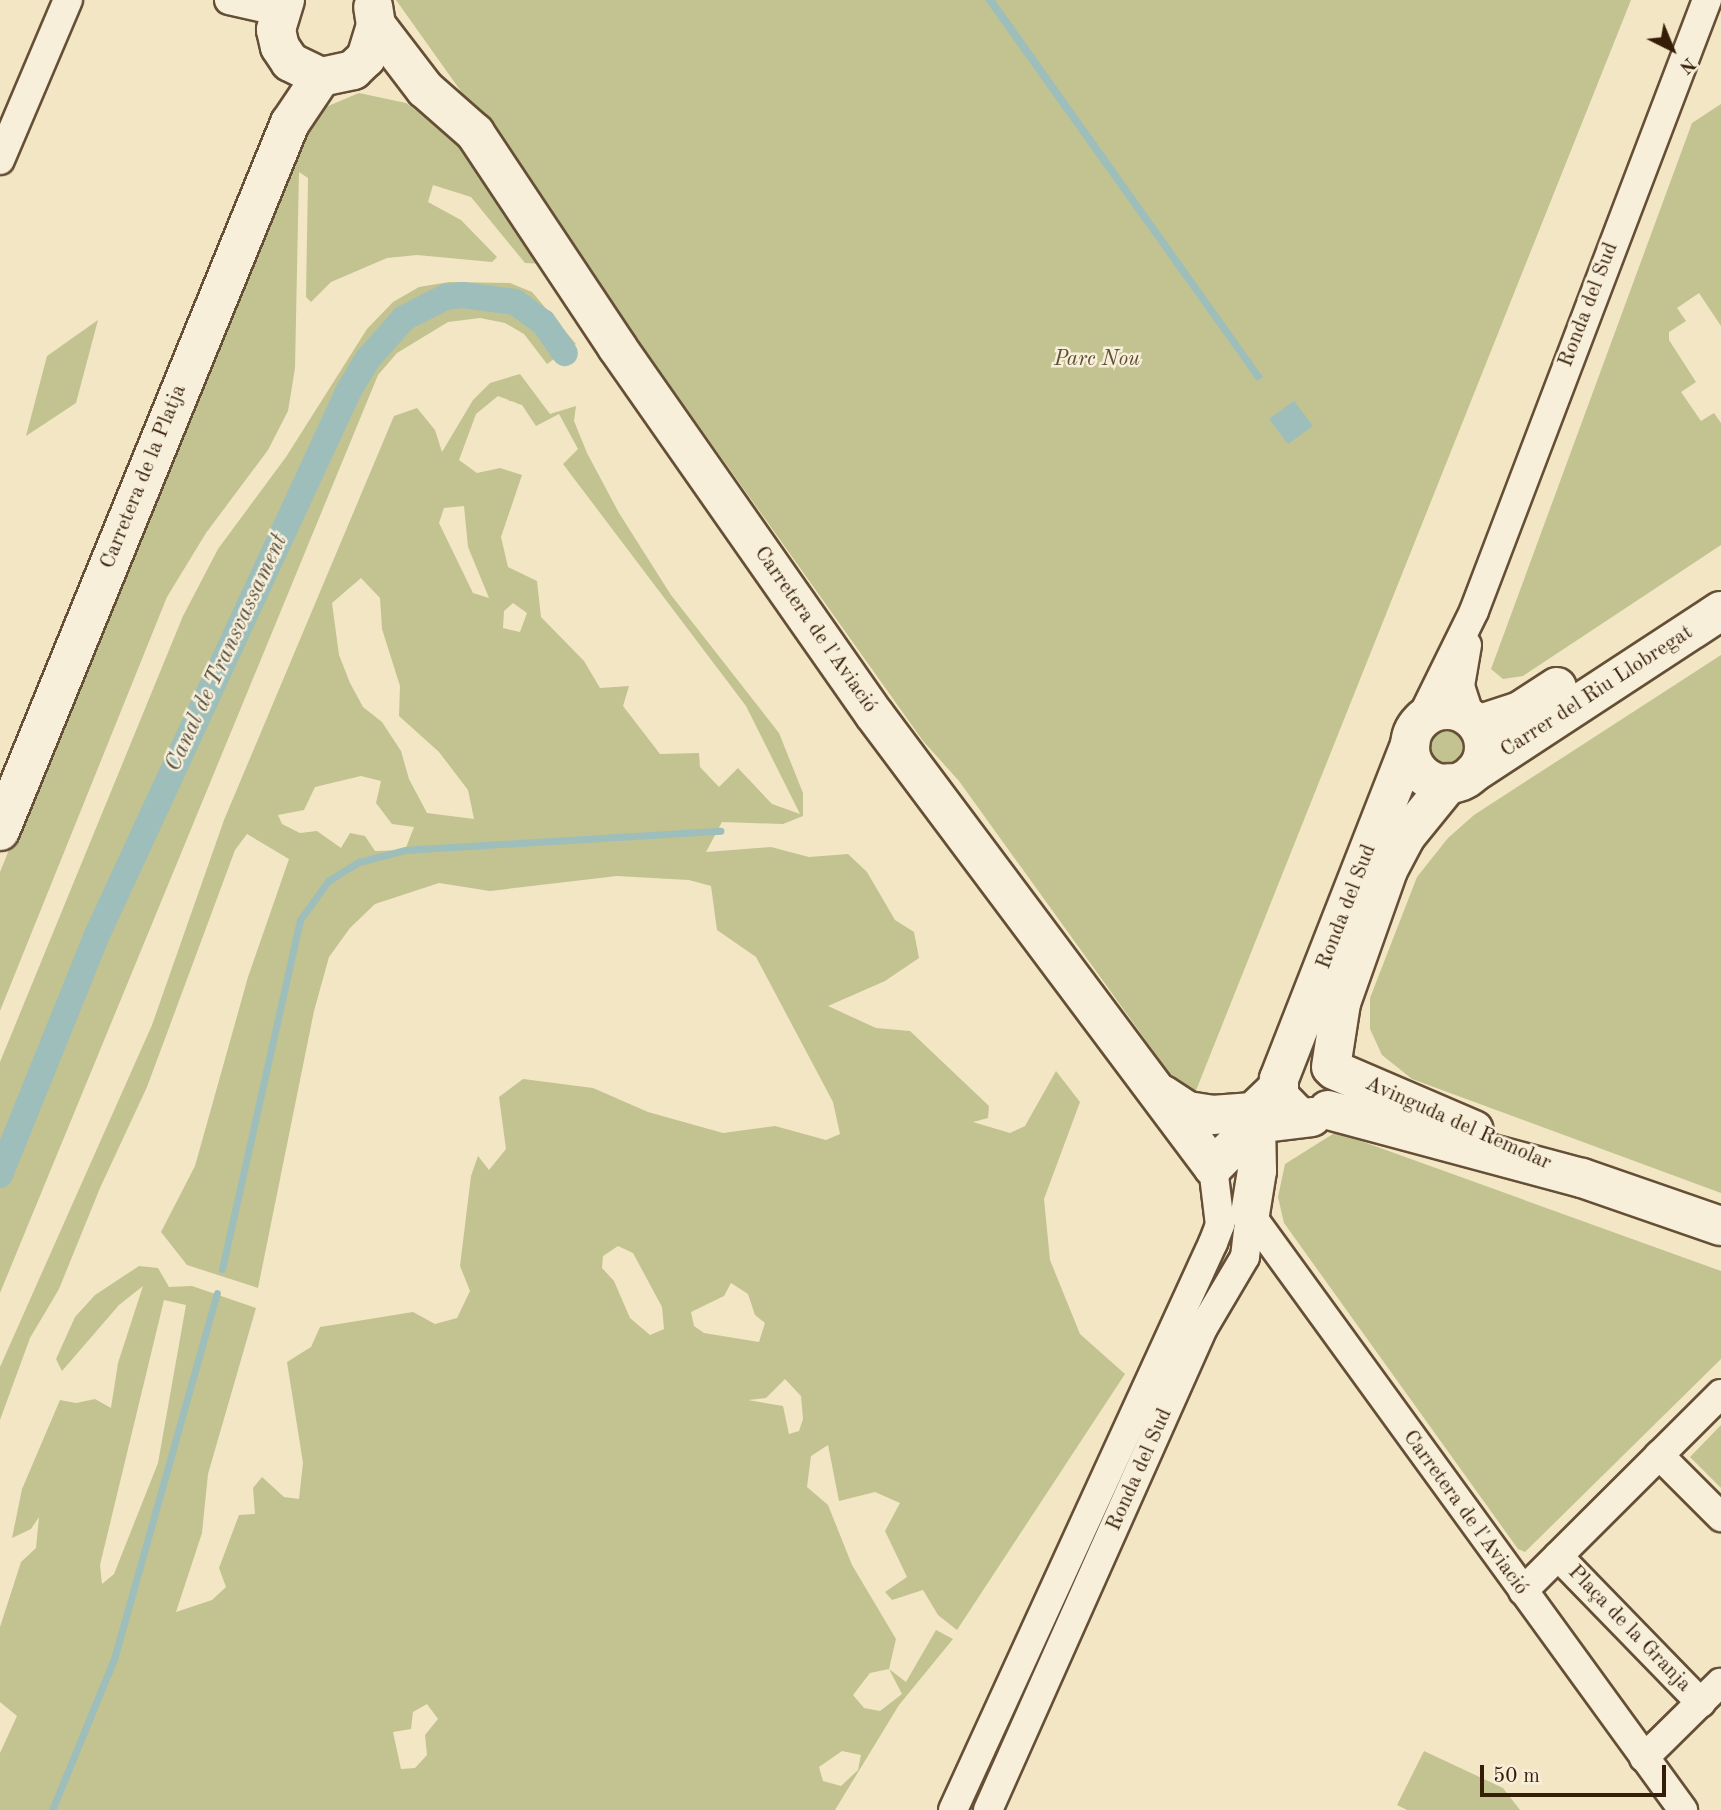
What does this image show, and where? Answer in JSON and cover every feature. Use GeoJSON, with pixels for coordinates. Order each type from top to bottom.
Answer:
{"type":"FeatureCollection","features":[{"type":"Feature","properties":{"kind":"street"},"geometry":{"type":"LineString","coordinates":[[0,160],[68,0]]}},
{"type":"Feature","properties":{"kind":"street"},"geometry":{"type":"LineString","coordinates":[[229,0],[281,6],[276,30],[317,71],[425,89]]}},
{"type":"Feature","properties":{"kind":"street","name":"Ronda del Sud"},"geometry":{"type":"LineString","coordinates":[[998,1807],[1203,1328],[1245,1257],[1257,1171],[1415,734],[1474,611],[1707,0]]}},
{"type":"Feature","properties":{"kind":"street"},"geometry":{"type":"LineString","coordinates":[[317,71],[366,58],[372,13]]}},
{"type":"Feature","properties":{"kind":"street","name":"Carretera de l'Aviació"},"geometry":{"type":"LineString","coordinates":[[372,13],[425,89],[475,133],[617,347],[874,714],[1163,1095],[1213,1167]]}},
{"type":"Feature","properties":{"kind":"street","name":"Carretera de la Platja"},"geometry":{"type":"LineString","coordinates":[[0,831],[290,123],[317,71]]}},
{"type":"Feature","properties":{"kind":"street","name":"Carrer del Riu Llobregat"},"geometry":{"type":"LineString","coordinates":[[1473,721],[1520,711],[1721,582]]}},
{"type":"Feature","properties":{"kind":"street","name":"Ronda del Sud"},"geometry":{"type":"LineString","coordinates":[[1473,721],[1460,686],[1474,611]]}},
{"type":"Feature","properties":{"kind":"street","name":"Carrer del Riu Llobregat"},"geometry":{"type":"LineString","coordinates":[[1461,778],[1721,611]]}},
{"type":"Feature","properties":{"kind":"street"},"geometry":{"type":"LineString","coordinates":[[1450,710],[1473,721],[1483,755],[1461,778],[1423,775],[1416,766],[1415,734],[1438,711],[1450,710]]}},
{"type":"Feature","properties":{"kind":"street","name":"Ronda del Sud"},"geometry":{"type":"LineString","coordinates":[[1163,1095],[1188,1111],[1282,1103],[1338,1094],[1332,1069],[1341,1003],[1388,870],[1406,836],[1461,778]]}},
{"type":"Feature","properties":{"kind":"street","name":"Ronda del Sud"},"geometry":{"type":"LineString","coordinates":[[958,1800],[1213,1243],[1220,1225],[1213,1167],[1282,1103],[1306,1056],[1332,1069]]}},
{"type":"Feature","properties":{"kind":"street","name":"Avinguda del Remolar"},"geometry":{"type":"LineString","coordinates":[[1332,1069],[1582,1178],[1721,1226]]}},
{"type":"Feature","properties":{"kind":"street","name":"Avinguda del Remolar"},"geometry":{"type":"LineString","coordinates":[[1282,1103],[1582,1178]]}},
{"type":"Feature","properties":{"kind":"street","name":"Carretera de l'Aviació"},"geometry":{"type":"LineString","coordinates":[[1250,1214],[1298,1284],[1683,1810]]}},
{"type":"Feature","properties":{"kind":"street","name":"Plaça de la Granja"},"geometry":{"type":"LineString","coordinates":[[1522,1591],[1721,1394]]}},
{"type":"Feature","properties":{"kind":"street"},"geometry":{"type":"LineString","coordinates":[[1659,1455],[1721,1517]]}},
{"type":"Feature","properties":{"kind":"street","name":"Plaça de la Granja"},"geometry":{"type":"LineString","coordinates":[[1558,1556],[1701,1703]]}},
{"type":"Feature","properties":{"kind":"street","name":"Plaça de la Granja"},"geometry":{"type":"LineString","coordinates":[[1644,1758],[1720,1683]]}},
{"type":"Feature","properties":{"kind":"street"},"geometry":{"type":"LineString","coordinates":[[958,1800],[998,1807]]}},
{"type":"Feature","properties":{"kind":"green space","name":"Parc Nou"},"geometry":{"type":"Polygon","coordinates":[[[396,0],[1631,0],[1191,1103],[959,781],[923,741],[396,0]]]}},
{"type":"Feature","properties":{"kind":"green space"},"geometry":{"type":"Polygon","coordinates":[[[359,93],[406,103],[438,125],[463,151],[546,264],[525,263],[471,197],[433,185],[428,202],[461,220],[497,257],[492,262],[417,255],[387,258],[331,282],[311,302],[306,297],[308,178],[299,172],[295,368],[288,411],[268,450],[206,533],[167,597],[0,1011],[0,872],[296,144],[321,109],[359,93]]]}},
{"type":"Feature","properties":{"kind":"green space"},"geometry":{"type":"Polygon","coordinates":[[[1721,104],[1721,326],[1699,293],[1677,308],[1686,321],[1669,332],[1669,340],[1696,382],[1681,392],[1701,421],[1714,413],[1721,423],[1721,545],[1523,676],[1503,679],[1491,669],[1692,123],[1721,104]]]}},
{"type":"Feature","properties":{"kind":"green space"},"geometry":{"type":"Polygon","coordinates":[[[449,282],[510,283],[532,292],[576,344],[547,364],[524,334],[505,323],[480,318],[448,322],[397,353],[378,375],[0,1293],[0,1062],[183,616],[218,549],[286,457],[367,329],[393,302],[419,287],[449,282]]]}},
{"type":"Feature","properties":{"kind":"green space"},"geometry":{"type":"Polygon","coordinates":[[[98,320],[76,403],[26,436],[47,356],[98,320]]]}},
{"type":"Feature","properties":{"kind":"green space"},"geometry":{"type":"Polygon","coordinates":[[[520,374],[550,414],[576,406],[574,421],[587,453],[619,513],[671,595],[779,733],[803,793],[803,816],[783,824],[722,822],[706,852],[771,847],[809,857],[848,854],[867,872],[895,920],[914,932],[919,958],[885,981],[828,1006],[876,1028],[910,1031],[989,1106],[988,1118],[973,1122],[1010,1133],[1025,1126],[1056,1071],[1080,1102],[1044,1199],[1050,1260],[1080,1334],[1125,1374],[957,1630],[938,1615],[923,1590],[892,1600],[885,1592],[907,1577],[885,1531],[900,1503],[875,1492],[839,1501],[828,1445],[811,1456],[807,1487],[828,1505],[852,1565],[896,1639],[889,1669],[906,1682],[936,1630],[953,1639],[899,1705],[835,1810],[0,1810],[0,1753],[17,1716],[0,1702],[0,1627],[21,1562],[36,1548],[39,1517],[31,1529],[12,1538],[22,1489],[60,1400],[76,1403],[95,1399],[111,1408],[118,1363],[143,1286],[119,1305],[62,1371],[56,1359],[75,1317],[95,1295],[139,1266],[158,1268],[169,1287],[192,1286],[256,1308],[208,1474],[202,1533],[176,1612],[212,1600],[226,1587],[219,1568],[239,1515],[255,1514],[253,1488],[262,1477],[284,1497],[299,1499],[303,1463],[287,1362],[311,1347],[320,1327],[413,1312],[435,1324],[457,1318],[470,1291],[460,1266],[471,1176],[478,1156],[489,1170],[506,1149],[499,1097],[523,1079],[593,1088],[648,1112],[723,1133],[775,1126],[826,1140],[840,1134],[833,1102],[756,957],[717,930],[711,886],[689,880],[617,876],[490,891],[439,883],[375,904],[350,928],[329,957],[314,1011],[258,1288],[187,1265],[161,1232],[195,1166],[248,977],[289,859],[247,834],[235,850],[147,1087],[100,1188],[59,1289],[30,1338],[0,1420],[0,1367],[152,1025],[224,820],[394,416],[417,408],[435,430],[442,452],[473,400],[490,383],[520,374]],[[498,396],[476,414],[459,460],[477,473],[500,468],[522,475],[501,537],[508,567],[537,581],[541,617],[584,661],[600,688],[629,686],[623,706],[660,754],[699,753],[700,767],[719,787],[738,768],[772,804],[800,814],[746,706],[563,464],[578,449],[559,414],[536,426],[522,405],[498,396]],[[464,506],[444,508],[439,523],[473,593],[489,598],[468,547],[464,506]],[[361,578],[332,603],[339,655],[363,707],[382,722],[401,751],[409,779],[427,813],[474,819],[468,790],[439,752],[399,716],[400,686],[382,629],[380,598],[361,578]],[[513,603],[504,611],[503,628],[520,632],[527,613],[513,603]],[[361,776],[315,787],[304,810],[278,815],[282,824],[300,833],[317,831],[341,848],[350,833],[365,836],[375,851],[405,850],[414,827],[392,824],[376,803],[381,781],[361,776]],[[618,1246],[603,1256],[602,1268],[614,1281],[630,1318],[650,1335],[664,1329],[662,1307],[633,1253],[618,1246]],[[731,1283],[724,1296],[691,1312],[694,1326],[704,1333],[759,1342],[765,1323],[755,1315],[748,1294],[731,1283]],[[164,1300],[100,1565],[102,1584],[114,1574],[158,1463],[186,1305],[164,1300]],[[785,1379],[766,1398],[748,1400],[783,1406],[789,1434],[799,1431],[803,1419],[801,1396],[785,1379]],[[889,1669],[870,1673],[853,1695],[864,1708],[880,1711],[902,1694],[889,1669]],[[427,1704],[413,1712],[411,1729],[393,1732],[401,1769],[415,1768],[427,1755],[425,1735],[438,1719],[427,1704]],[[842,1751],[819,1767],[823,1781],[841,1786],[858,1770],[861,1755],[842,1751]]]}},
{"type":"Feature","properties":{"kind":"green space"},"geometry":{"type":"Polygon","coordinates":[[[1721,655],[1721,1193],[1412,1079],[1382,1055],[1370,1029],[1370,998],[1417,877],[1448,838],[1474,815],[1721,655]]]}},
{"type":"Feature","properties":{"kind":"green space"},"geometry":{"type":"Polygon","coordinates":[[[1449,724],[1458,725],[1465,730],[1470,737],[1470,755],[1465,762],[1458,767],[1449,768],[1440,767],[1433,762],[1428,755],[1427,746],[1428,737],[1433,730],[1440,725],[1449,724]]]}},
{"type":"Feature","properties":{"kind":"green space"},"geometry":{"type":"Polygon","coordinates":[[[1336,1132],[1721,1271],[1721,1359],[1525,1552],[1518,1549],[1284,1223],[1278,1197],[1285,1164],[1336,1132]]]}},
{"type":"Feature","properties":{"kind":"green space"},"geometry":{"type":"Polygon","coordinates":[[[1721,1425],[1721,1488],[1690,1457],[1721,1425]]]}},
{"type":"Feature","properties":{"kind":"green space"},"geometry":{"type":"Polygon","coordinates":[[[1424,1751],[1503,1788],[1520,1810],[1407,1810],[1397,1805],[1424,1751]]]}},
{"type":"Feature","properties":{"kind":"water"},"geometry":{"type":"Polygon","coordinates":[[[985,0],[995,0],[1263,377],[1257,381],[985,0]]]}},
{"type":"Feature","properties":{"kind":"water"},"geometry":{"type":"Polygon","coordinates":[[[1294,401],[1313,426],[1288,444],[1269,419],[1294,401]]]}},
{"type":"Feature","properties":{"kind":"waterway","name":"Canal de Transvassament"},"geometry":{"type":"LineString","coordinates":[[0,1175],[96,937],[349,390],[367,360],[404,318],[446,297],[463,295],[515,302],[543,322],[565,353]]}},
{"type":"Feature","properties":{"kind":"waterway"},"geometry":{"type":"LineString","coordinates":[[222,1269],[300,920],[328,881],[359,862],[405,850],[720,831]]}},
{"type":"Feature","properties":{"kind":"waterway"},"geometry":{"type":"LineString","coordinates":[[52,1810],[114,1659],[217,1293]]}}]}
